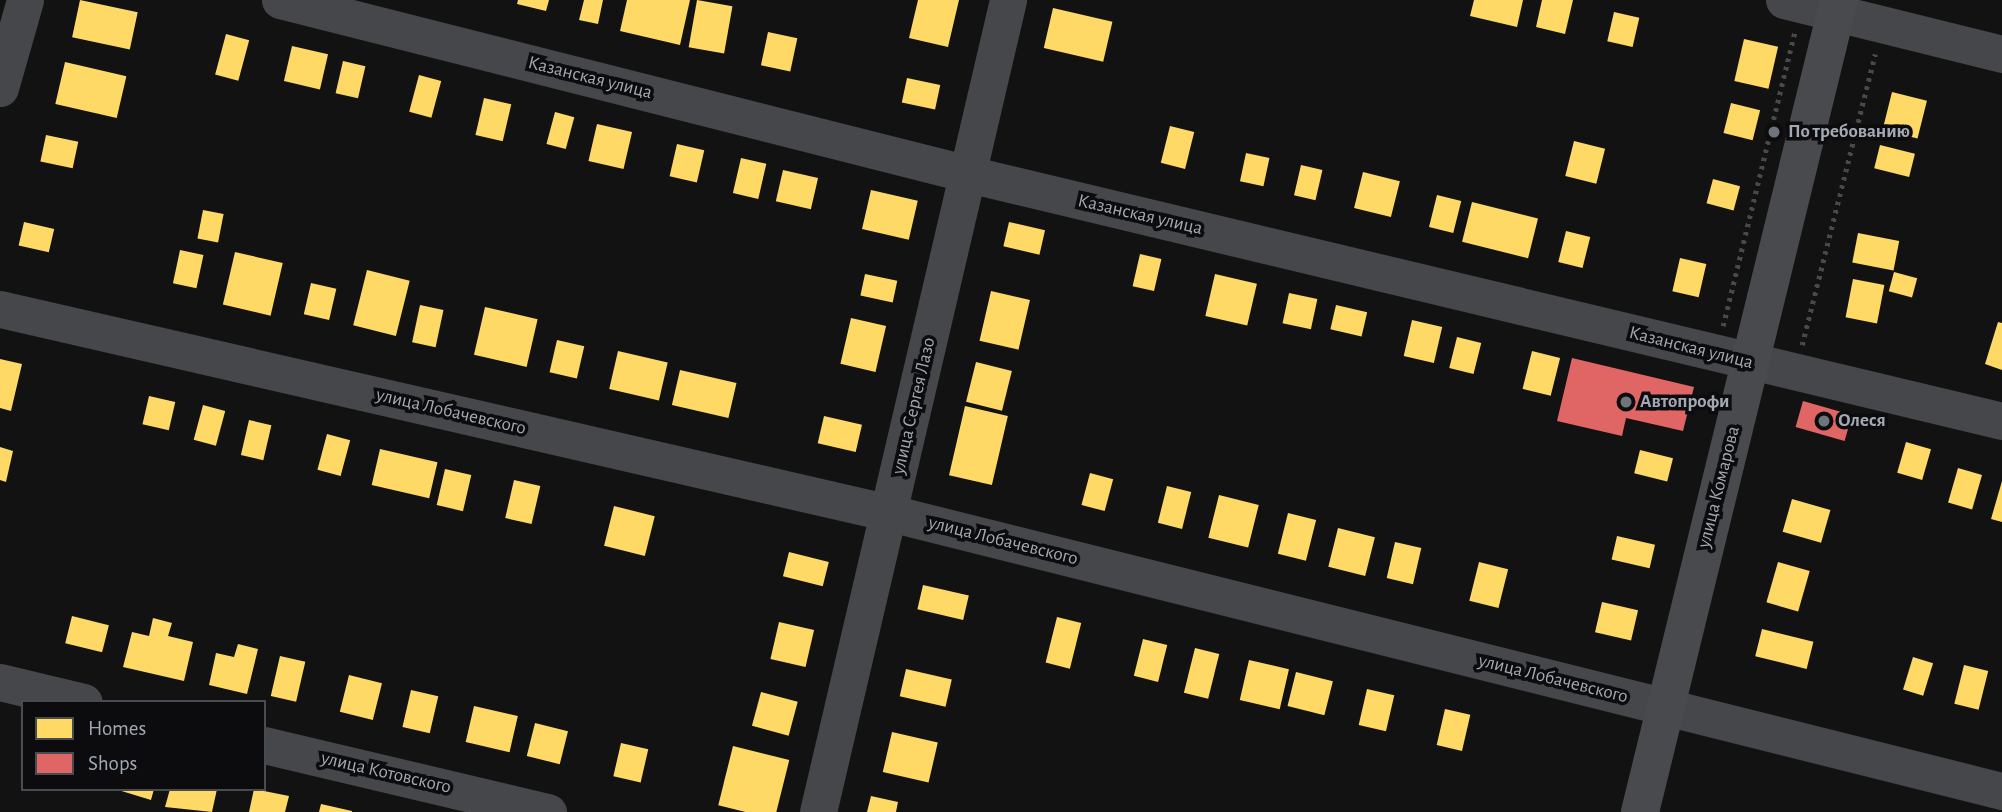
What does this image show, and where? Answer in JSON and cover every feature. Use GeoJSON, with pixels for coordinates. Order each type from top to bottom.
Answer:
{"type":"FeatureCollection","features":[{"type":"Feature","properties":{"kind":"main road","name":"улица Комарова"},"geometry":{"type":"LineString","coordinates":[[1640,812],[1665,707],[1733,358],[1815,4]]}},
{"type":"Feature","properties":{"kind":"street"},"geometry":{"type":"LineString","coordinates":[[0,88],[25,0]]}},
{"type":"Feature","properties":{"kind":"street","name":"Казанская улица"},"geometry":{"type":"LineString","coordinates":[[280,0],[968,174],[2002,421]]}},
{"type":"Feature","properties":{"kind":"street","name":"улица Сергея Лазо"},"geometry":{"type":"LineString","coordinates":[[818,812],[1009,0]]}},
{"type":"Feature","properties":{"kind":"street"},"geometry":{"type":"LineString","coordinates":[[1815,4],[2002,54]]}},
{"type":"Feature","properties":{"kind":"street","name":"улица Лобачевского"},"geometry":{"type":"LineString","coordinates":[[0,309],[890,513],[2002,791]]}},
{"type":"Feature","properties":{"kind":"street"},"geometry":{"type":"LineString","coordinates":[[0,682],[76,700]]}},
{"type":"Feature","properties":{"kind":"street","name":"улица Котовского"},"geometry":{"type":"LineString","coordinates":[[266,745],[548,812]]}},
{"type":"Feature","properties":{"kind":"path"},"geometry":{"type":"LineString","coordinates":[[1733,358],[1815,4]]}},
{"type":"Feature","properties":{"kind":"path"},"geometry":{"type":"LineString","coordinates":[[1795,373],[1882,24]]}},
{"type":"Feature","properties":{"kind":"building: Homes"},"geometry":{"type":"Polygon","coordinates":[[[80,0],[138,12],[130,49],[72,37],[80,0]]]}},
{"type":"Feature","properties":{"kind":"building: Homes"},"geometry":{"type":"Polygon","coordinates":[[[518,0],[549,0],[546,11],[517,4],[518,0]]]}},
{"type":"Feature","properties":{"kind":"building: Homes"},"geometry":{"type":"Polygon","coordinates":[[[584,0],[603,0],[598,24],[579,20],[584,0]]]}},
{"type":"Feature","properties":{"kind":"building: Homes"},"geometry":{"type":"Polygon","coordinates":[[[627,0],[690,0],[680,45],[620,31],[627,0]]]}},
{"type":"Feature","properties":{"kind":"building: Homes"},"geometry":{"type":"Polygon","coordinates":[[[697,0],[732,6],[724,54],[689,47],[697,0]]]}},
{"type":"Feature","properties":{"kind":"building: Homes"},"geometry":{"type":"Polygon","coordinates":[[[918,0],[959,0],[948,47],[909,38],[918,0]]]}},
{"type":"Feature","properties":{"kind":"building: Homes"},"geometry":{"type":"Polygon","coordinates":[[[1474,0],[1523,0],[1517,27],[1470,16],[1474,0]]]}},
{"type":"Feature","properties":{"kind":"building: Homes"},"geometry":{"type":"Polygon","coordinates":[[[1542,0],[1573,0],[1565,34],[1536,27],[1542,0]]]}},
{"type":"Feature","properties":{"kind":"building: Homes"},"geometry":{"type":"Polygon","coordinates":[[[1053,8],[1112,22],[1103,62],[1044,48],[1053,8]]]}},
{"type":"Feature","properties":{"kind":"building: Homes"},"geometry":{"type":"Polygon","coordinates":[[[1614,12],[1639,18],[1633,47],[1607,41],[1614,12]]]}},
{"type":"Feature","properties":{"kind":"building: Homes"},"geometry":{"type":"Polygon","coordinates":[[[768,32],[797,38],[790,71],[761,65],[768,32]]]}},
{"type":"Feature","properties":{"kind":"building: Homes"},"geometry":{"type":"Polygon","coordinates":[[[226,34],[249,40],[238,81],[215,75],[226,34]]]}},
{"type":"Feature","properties":{"kind":"building: Homes"},"geometry":{"type":"Polygon","coordinates":[[[1744,39],[1778,47],[1768,89],[1734,81],[1744,39]]]}},
{"type":"Feature","properties":{"kind":"building: Homes"},"geometry":{"type":"Polygon","coordinates":[[[292,46],[328,54],[320,89],[284,81],[292,46]]]}},
{"type":"Feature","properties":{"kind":"building: Homes"},"geometry":{"type":"Polygon","coordinates":[[[343,61],[365,66],[358,98],[336,93],[343,61]]]}},
{"type":"Feature","properties":{"kind":"building: Homes"},"geometry":{"type":"Polygon","coordinates":[[[65,62],[126,76],[117,118],[55,104],[65,62]]]}},
{"type":"Feature","properties":{"kind":"building: Homes"},"geometry":{"type":"Polygon","coordinates":[[[419,75],[441,81],[431,118],[409,112],[419,75]]]}},
{"type":"Feature","properties":{"kind":"building: Homes"},"geometry":{"type":"Polygon","coordinates":[[[907,78],[940,85],[935,110],[902,102],[907,78]]]}},
{"type":"Feature","properties":{"kind":"building: Homes"},"geometry":{"type":"Polygon","coordinates":[[[1892,92],[1927,101],[1917,139],[1883,130],[1892,92]]]}},
{"type":"Feature","properties":{"kind":"building: Homes"},"geometry":{"type":"Polygon","coordinates":[[[484,98],[511,104],[503,141],[475,135],[484,98]]]}},
{"type":"Feature","properties":{"kind":"building: Homes"},"geometry":{"type":"Polygon","coordinates":[[[1731,103],[1760,110],[1753,140],[1724,133],[1731,103]]]}},
{"type":"Feature","properties":{"kind":"building: Homes"},"geometry":{"type":"Polygon","coordinates":[[[555,112],[574,117],[566,149],[546,144],[555,112]]]}},
{"type":"Feature","properties":{"kind":"building: Homes"},"geometry":{"type":"Polygon","coordinates":[[[597,124],[632,132],[624,169],[588,161],[597,124]]]}},
{"type":"Feature","properties":{"kind":"building: Homes"},"geometry":{"type":"Polygon","coordinates":[[[1170,126],[1194,132],[1185,169],[1161,163],[1170,126]]]}},
{"type":"Feature","properties":{"kind":"building: Homes"},"geometry":{"type":"Polygon","coordinates":[[[46,135],[78,142],[73,168],[40,161],[46,135]]]}},
{"type":"Feature","properties":{"kind":"building: Homes"},"geometry":{"type":"Polygon","coordinates":[[[1574,141],[1605,149],[1596,184],[1565,176],[1574,141]]]}},
{"type":"Feature","properties":{"kind":"building: Homes"},"geometry":{"type":"Polygon","coordinates":[[[677,144],[704,150],[697,182],[670,176],[677,144]]]}},
{"type":"Feature","properties":{"kind":"building: Homes"},"geometry":{"type":"Polygon","coordinates":[[[1880,145],[1915,154],[1909,177],[1874,168],[1880,145]]]}},
{"type":"Feature","properties":{"kind":"building: Homes"},"geometry":{"type":"Polygon","coordinates":[[[1246,153],[1269,158],[1263,186],[1240,181],[1246,153]]]}},
{"type":"Feature","properties":{"kind":"building: Homes"},"geometry":{"type":"Polygon","coordinates":[[[741,158],[766,164],[758,199],[733,193],[741,158]]]}},
{"type":"Feature","properties":{"kind":"building: Homes"},"geometry":{"type":"Polygon","coordinates":[[[1301,165],[1322,170],[1315,200],[1294,195],[1301,165]]]}},
{"type":"Feature","properties":{"kind":"building: Homes"},"geometry":{"type":"Polygon","coordinates":[[[783,170],[818,178],[811,209],[776,201],[783,170]]]}},
{"type":"Feature","properties":{"kind":"building: Homes"},"geometry":{"type":"Polygon","coordinates":[[[1363,172],[1400,181],[1391,217],[1354,208],[1363,172]]]}},
{"type":"Feature","properties":{"kind":"building: Homes"},"geometry":{"type":"Polygon","coordinates":[[[1713,179],[1740,186],[1734,210],[1707,203],[1713,179]]]}},
{"type":"Feature","properties":{"kind":"building: Homes"},"geometry":{"type":"Polygon","coordinates":[[[871,190],[918,201],[909,240],[862,229],[871,190]]]}},
{"type":"Feature","properties":{"kind":"building: Homes"},"geometry":{"type":"Polygon","coordinates":[[[1437,195],[1461,201],[1453,233],[1429,227],[1437,195]]]}},
{"type":"Feature","properties":{"kind":"building: Homes"},"geometry":{"type":"Polygon","coordinates":[[[1472,202],[1538,218],[1528,258],[1462,242],[1472,202]]]}},
{"type":"Feature","properties":{"kind":"building: Homes"},"geometry":{"type":"Polygon","coordinates":[[[203,210],[224,214],[218,242],[197,238],[203,210]]]}},
{"type":"Feature","properties":{"kind":"building: Homes"},"geometry":{"type":"Polygon","coordinates":[[[24,222],[54,229],[49,252],[19,245],[24,222]]]}},
{"type":"Feature","properties":{"kind":"building: Homes"},"geometry":{"type":"Polygon","coordinates":[[[1009,222],[1045,230],[1039,255],[1003,246],[1009,222]]]}},
{"type":"Feature","properties":{"kind":"building: Homes"},"geometry":{"type":"Polygon","coordinates":[[[1566,231],[1590,237],[1583,268],[1558,262],[1566,231]]]}},
{"type":"Feature","properties":{"kind":"building: Homes"},"geometry":{"type":"Polygon","coordinates":[[[1858,233],[1899,241],[1894,270],[1852,262],[1858,233]]]}},
{"type":"Feature","properties":{"kind":"building: Homes"},"geometry":{"type":"Polygon","coordinates":[[[180,250],[203,255],[196,288],[173,283],[180,250]]]}},
{"type":"Feature","properties":{"kind":"building: Homes"},"geometry":{"type":"Polygon","coordinates":[[[235,252],[283,263],[271,316],[223,305],[235,252]]]}},
{"type":"Feature","properties":{"kind":"building: Homes"},"geometry":{"type":"Polygon","coordinates":[[[1140,254],[1161,259],[1154,291],[1133,286],[1140,254]]]}},
{"type":"Feature","properties":{"kind":"building: Homes"},"geometry":{"type":"Polygon","coordinates":[[[1680,258],[1706,264],[1699,297],[1672,291],[1680,258]]]}},
{"type":"Feature","properties":{"kind":"building: Homes"},"geometry":{"type":"Polygon","coordinates":[[[367,270],[410,281],[396,336],[353,325],[367,270]]]}},
{"type":"Feature","properties":{"kind":"building: Homes"},"geometry":{"type":"Polygon","coordinates":[[[1894,272],[1917,278],[1912,298],[1889,291],[1894,272]]]}},
{"type":"Feature","properties":{"kind":"building: Homes"},"geometry":{"type":"Polygon","coordinates":[[[865,274],[897,281],[893,302],[860,296],[865,274]]]}},
{"type":"Feature","properties":{"kind":"building: Homes"},"geometry":{"type":"Polygon","coordinates":[[[1215,274],[1257,284],[1247,326],[1205,316],[1215,274]]]}},
{"type":"Feature","properties":{"kind":"building: Homes"},"geometry":{"type":"Polygon","coordinates":[[[1853,279],[1884,285],[1877,323],[1846,317],[1853,279]]]}},
{"type":"Feature","properties":{"kind":"building: Homes"},"geometry":{"type":"Polygon","coordinates":[[[311,283],[336,289],[329,320],[304,314],[311,283]]]}},
{"type":"Feature","properties":{"kind":"building: Homes"},"geometry":{"type":"Polygon","coordinates":[[[991,291],[1030,300],[1019,350],[980,341],[991,291]]]}},
{"type":"Feature","properties":{"kind":"building: Homes"},"geometry":{"type":"Polygon","coordinates":[[[1289,293],[1317,299],[1311,329],[1283,323],[1289,293]]]}},
{"type":"Feature","properties":{"kind":"building: Homes"},"geometry":{"type":"Polygon","coordinates":[[[420,305],[443,310],[436,347],[412,342],[420,305]]]}},
{"type":"Feature","properties":{"kind":"building: Homes"},"geometry":{"type":"Polygon","coordinates":[[[1336,305],[1367,312],[1362,337],[1330,329],[1336,305]]]}},
{"type":"Feature","properties":{"kind":"building: Homes"},"geometry":{"type":"Polygon","coordinates":[[[485,307],[538,319],[527,367],[474,355],[485,307]]]}},
{"type":"Feature","properties":{"kind":"building: Homes"},"geometry":{"type":"Polygon","coordinates":[[[851,318],[886,326],[876,372],[840,364],[851,318]]]}},
{"type":"Feature","properties":{"kind":"building: Homes"},"geometry":{"type":"Polygon","coordinates":[[[1412,320],[1442,327],[1434,363],[1404,356],[1412,320]]]}},
{"type":"Feature","properties":{"kind":"building: Homes"},"geometry":{"type":"Polygon","coordinates":[[[1998,322],[2002,323],[2002,370],[1985,364],[1998,322]]]}},
{"type":"Feature","properties":{"kind":"building: Homes"},"geometry":{"type":"Polygon","coordinates":[[[1457,337],[1481,343],[1474,374],[1449,368],[1457,337]]]}},
{"type":"Feature","properties":{"kind":"building: Homes"},"geometry":{"type":"Polygon","coordinates":[[[557,340],[584,346],[577,378],[550,372],[557,340]]]}},
{"type":"Feature","properties":{"kind":"building: Homes"},"geometry":{"type":"Polygon","coordinates":[[[618,351],[668,362],[659,400],[609,389],[618,351]]]}},
{"type":"Feature","properties":{"kind":"building: Homes"},"geometry":{"type":"Polygon","coordinates":[[[1532,351],[1560,358],[1551,396],[1523,389],[1532,351]]]}},
{"type":"Feature","properties":{"kind":"building: Homes"},"geometry":{"type":"Polygon","coordinates":[[[0,359],[22,364],[11,411],[0,408],[0,359]]]}},
{"type":"Feature","properties":{"kind":"building: Homes"},"geometry":{"type":"Polygon","coordinates":[[[976,362],[1012,371],[1002,411],[966,402],[976,362]]]}},
{"type":"Feature","properties":{"kind":"building: Homes"},"geometry":{"type":"Polygon","coordinates":[[[680,370],[737,383],[728,418],[672,405],[680,370]]]}},
{"type":"Feature","properties":{"kind":"building: Homes"},"geometry":{"type":"Polygon","coordinates":[[[149,396],[175,402],[169,430],[142,424],[149,396]]]}},
{"type":"Feature","properties":{"kind":"building: Homes"},"geometry":{"type":"Polygon","coordinates":[[[203,405],[225,411],[216,446],[194,440],[203,405]]]}},
{"type":"Feature","properties":{"kind":"building: Homes"},"geometry":{"type":"Polygon","coordinates":[[[965,406],[1008,416],[992,485],[949,475],[965,406]]]}},
{"type":"Feature","properties":{"kind":"building: Homes"},"geometry":{"type":"Polygon","coordinates":[[[824,416],[862,425],[856,452],[818,443],[824,416]]]}},
{"type":"Feature","properties":{"kind":"building: Homes"},"geometry":{"type":"Polygon","coordinates":[[[249,420],[271,425],[263,460],[241,455],[249,420]]]}},
{"type":"Feature","properties":{"kind":"building: Homes"},"geometry":{"type":"Polygon","coordinates":[[[327,434],[350,440],[341,476],[317,470],[327,434]]]}},
{"type":"Feature","properties":{"kind":"building: Homes"},"geometry":{"type":"Polygon","coordinates":[[[1906,442],[1931,449],[1922,480],[1897,473],[1906,442]]]}},
{"type":"Feature","properties":{"kind":"building: Homes"},"geometry":{"type":"Polygon","coordinates":[[[0,447],[13,451],[6,482],[0,480],[0,447]]]}},
{"type":"Feature","properties":{"kind":"building: Homes"},"geometry":{"type":"Polygon","coordinates":[[[380,449],[437,462],[429,498],[372,485],[380,449]]]}},
{"type":"Feature","properties":{"kind":"building: Homes"},"geometry":{"type":"Polygon","coordinates":[[[1640,450],[1673,458],[1667,482],[1634,473],[1640,450]]]}},
{"type":"Feature","properties":{"kind":"building: Homes"},"geometry":{"type":"Polygon","coordinates":[[[1958,468],[1982,475],[1972,509],[1948,503],[1958,468]]]}},
{"type":"Feature","properties":{"kind":"building: Homes"},"geometry":{"type":"Polygon","coordinates":[[[445,469],[471,475],[463,511],[437,505],[445,469]]]}},
{"type":"Feature","properties":{"kind":"building: Homes"},"geometry":{"type":"Polygon","coordinates":[[[1090,473],[1113,479],[1105,511],[1081,505],[1090,473]]]}},
{"type":"Feature","properties":{"kind":"building: Homes"},"geometry":{"type":"Polygon","coordinates":[[[514,480],[540,486],[532,524],[505,518],[514,480]]]}},
{"type":"Feature","properties":{"kind":"building: Homes"},"geometry":{"type":"Polygon","coordinates":[[[2002,481],[2002,522],[1991,519],[2002,481]]]}},
{"type":"Feature","properties":{"kind":"building: Homes"},"geometry":{"type":"Polygon","coordinates":[[[1167,486],[1191,492],[1182,529],[1158,523],[1167,486]]]}},
{"type":"Feature","properties":{"kind":"building: Homes"},"geometry":{"type":"Polygon","coordinates":[[[1219,495],[1259,505],[1248,548],[1208,538],[1219,495]]]}},
{"type":"Feature","properties":{"kind":"building: Homes"},"geometry":{"type":"Polygon","coordinates":[[[1792,499],[1830,510],[1821,543],[1783,532],[1792,499]]]}},
{"type":"Feature","properties":{"kind":"building: Homes"},"geometry":{"type":"Polygon","coordinates":[[[614,506],[655,516],[645,556],[604,546],[614,506]]]}},
{"type":"Feature","properties":{"kind":"building: Homes"},"geometry":{"type":"Polygon","coordinates":[[[1288,513],[1316,520],[1306,561],[1278,554],[1288,513]]]}},
{"type":"Feature","properties":{"kind":"building: Homes"},"geometry":{"type":"Polygon","coordinates":[[[1338,528],[1375,537],[1365,576],[1328,567],[1338,528]]]}},
{"type":"Feature","properties":{"kind":"building: Homes"},"geometry":{"type":"Polygon","coordinates":[[[1617,536],[1655,545],[1650,568],[1612,559],[1617,536]]]}},
{"type":"Feature","properties":{"kind":"building: Homes"},"geometry":{"type":"Polygon","coordinates":[[[1395,542],[1421,548],[1413,584],[1387,578],[1395,542]]]}},
{"type":"Feature","properties":{"kind":"building: Homes"},"geometry":{"type":"Polygon","coordinates":[[[789,552],[829,562],[823,586],[783,576],[789,552]]]}},
{"type":"Feature","properties":{"kind":"building: Homes"},"geometry":{"type":"Polygon","coordinates":[[[1479,562],[1508,569],[1498,608],[1469,601],[1479,562]]]}},
{"type":"Feature","properties":{"kind":"building: Homes"},"geometry":{"type":"Polygon","coordinates":[[[1778,562],[1810,571],[1798,611],[1766,602],[1778,562]]]}},
{"type":"Feature","properties":{"kind":"building: Homes"},"geometry":{"type":"Polygon","coordinates":[[[923,585],[969,596],[963,620],[917,609],[923,585]]]}},
{"type":"Feature","properties":{"kind":"building: Homes"},"geometry":{"type":"Polygon","coordinates":[[[1602,602],[1638,610],[1631,641],[1595,632],[1602,602]]]}},
{"type":"Feature","properties":{"kind":"building: Homes"},"geometry":{"type":"Polygon","coordinates":[[[72,616],[109,625],[102,652],[65,643],[72,616]]]}},
{"type":"Feature","properties":{"kind":"building: Homes"},"geometry":{"type":"Polygon","coordinates":[[[1057,617],[1081,623],[1070,669],[1046,663],[1057,617]]]}},
{"type":"Feature","properties":{"kind":"building: Homes"},"geometry":{"type":"Polygon","coordinates":[[[153,618],[172,623],[168,636],[193,642],[184,681],[123,667],[132,632],[149,636],[153,618]]]}},
{"type":"Feature","properties":{"kind":"building: Homes"},"geometry":{"type":"Polygon","coordinates":[[[779,622],[814,630],[806,667],[770,659],[779,622]]]}},
{"type":"Feature","properties":{"kind":"building: Homes"},"geometry":{"type":"Polygon","coordinates":[[[1762,629],[1813,642],[1807,669],[1755,656],[1762,629]]]}},
{"type":"Feature","properties":{"kind":"building: Homes"},"geometry":{"type":"Polygon","coordinates":[[[1143,639],[1167,645],[1158,682],[1134,676],[1143,639]]]}},
{"type":"Feature","properties":{"kind":"building: Homes"},"geometry":{"type":"Polygon","coordinates":[[[238,644],[258,649],[247,694],[209,685],[216,653],[234,657],[238,644]]]}},
{"type":"Feature","properties":{"kind":"building: Homes"},"geometry":{"type":"Polygon","coordinates":[[[1195,648],[1219,654],[1208,699],[1184,693],[1195,648]]]}},
{"type":"Feature","properties":{"kind":"building: Homes"},"geometry":{"type":"Polygon","coordinates":[[[280,656],[305,662],[296,702],[271,696],[280,656]]]}},
{"type":"Feature","properties":{"kind":"building: Homes"},"geometry":{"type":"Polygon","coordinates":[[[1913,657],[1933,663],[1923,696],[1903,690],[1913,657]]]}},
{"type":"Feature","properties":{"kind":"building: Homes"},"geometry":{"type":"Polygon","coordinates":[[[1249,660],[1289,669],[1280,709],[1240,700],[1249,660]]]}},
{"type":"Feature","properties":{"kind":"building: Homes"},"geometry":{"type":"Polygon","coordinates":[[[1964,665],[1988,671],[1979,710],[1954,704],[1964,665]]]}},
{"type":"Feature","properties":{"kind":"building: Homes"},"geometry":{"type":"Polygon","coordinates":[[[906,669],[952,680],[945,707],[900,696],[906,669]]]}},
{"type":"Feature","properties":{"kind":"building: Homes"},"geometry":{"type":"Polygon","coordinates":[[[1296,672],[1333,681],[1324,715],[1288,706],[1296,672]]]}},
{"type":"Feature","properties":{"kind":"building: Homes"},"geometry":{"type":"Polygon","coordinates":[[[349,675],[382,683],[373,720],[340,712],[349,675]]]}},
{"type":"Feature","properties":{"kind":"building: Homes"},"geometry":{"type":"Polygon","coordinates":[[[1367,689],[1394,695],[1386,731],[1359,725],[1367,689]]]}},
{"type":"Feature","properties":{"kind":"building: Homes"},"geometry":{"type":"Polygon","coordinates":[[[411,690],[438,696],[430,733],[402,727],[411,690]]]}},
{"type":"Feature","properties":{"kind":"building: Homes"},"geometry":{"type":"Polygon","coordinates":[[[761,692],[798,702],[789,736],[752,726],[761,692]]]}},
{"type":"Feature","properties":{"kind":"building: Homes"},"geometry":{"type":"Polygon","coordinates":[[[474,706],[518,716],[510,752],[466,742],[474,706]]]}},
{"type":"Feature","properties":{"kind":"building: Homes"},"geometry":{"type":"Polygon","coordinates":[[[1445,709],[1470,715],[1462,751],[1437,745],[1445,709]]]}},
{"type":"Feature","properties":{"kind":"building: Homes"},"geometry":{"type":"Polygon","coordinates":[[[535,723],[568,731],[560,764],[527,756],[535,723]]]}},
{"type":"Feature","properties":{"kind":"building: Homes"},"geometry":{"type":"Polygon","coordinates":[[[892,732],[938,743],[929,783],[883,772],[892,732]]]}},
{"type":"Feature","properties":{"kind":"building: Homes"},"geometry":{"type":"Polygon","coordinates":[[[621,743],[648,749],[641,782],[613,776],[621,743]]]}},
{"type":"Feature","properties":{"kind":"building: Homes"},"geometry":{"type":"Polygon","coordinates":[[[733,746],[789,760],[776,812],[746,812],[718,805],[733,746]]]}},
{"type":"Feature","properties":{"kind":"building: Homes"},"geometry":{"type":"Polygon","coordinates":[[[122,791],[153,791],[151,800],[122,791]]]}},
{"type":"Feature","properties":{"kind":"building: Homes"},"geometry":{"type":"Polygon","coordinates":[[[169,791],[217,791],[212,812],[165,807],[169,791]]]}},
{"type":"Feature","properties":{"kind":"building: Homes"},"geometry":{"type":"Polygon","coordinates":[[[254,791],[289,796],[285,812],[249,812],[254,791]]]}},
{"type":"Feature","properties":{"kind":"building: Homes"},"geometry":{"type":"Polygon","coordinates":[[[871,796],[898,802],[896,812],[867,812],[871,796]]]}},
{"type":"Feature","properties":{"kind":"building: Homes"},"geometry":{"type":"Polygon","coordinates":[[[321,804],[352,811],[352,812],[319,812],[321,804]]]}},
{"type":"Feature","properties":{"kind":"building: Shops","name":"Автопрофи"},"geometry":{"type":"Polygon","coordinates":[[[1572,358],[1694,387],[1683,431],[1626,418],[1622,436],[1557,421],[1572,358]]]}},
{"type":"Feature","properties":{"kind":"building: Shops","name":"Олеся"},"geometry":{"type":"Polygon","coordinates":[[[1803,401],[1852,415],[1845,441],[1796,427],[1803,401]]]}},
{"type":"Feature","properties":{"kind":"place","name":"По требованию"},"geometry":{"type":"Point","coordinates":[1774,132]}},
{"type":"Feature","properties":{"kind":"place","name":"Автопрофи"},"geometry":{"type":"Point","coordinates":[1626,402]}},
{"type":"Feature","properties":{"kind":"place","name":"Олеся"},"geometry":{"type":"Point","coordinates":[1824,421]}}]}
